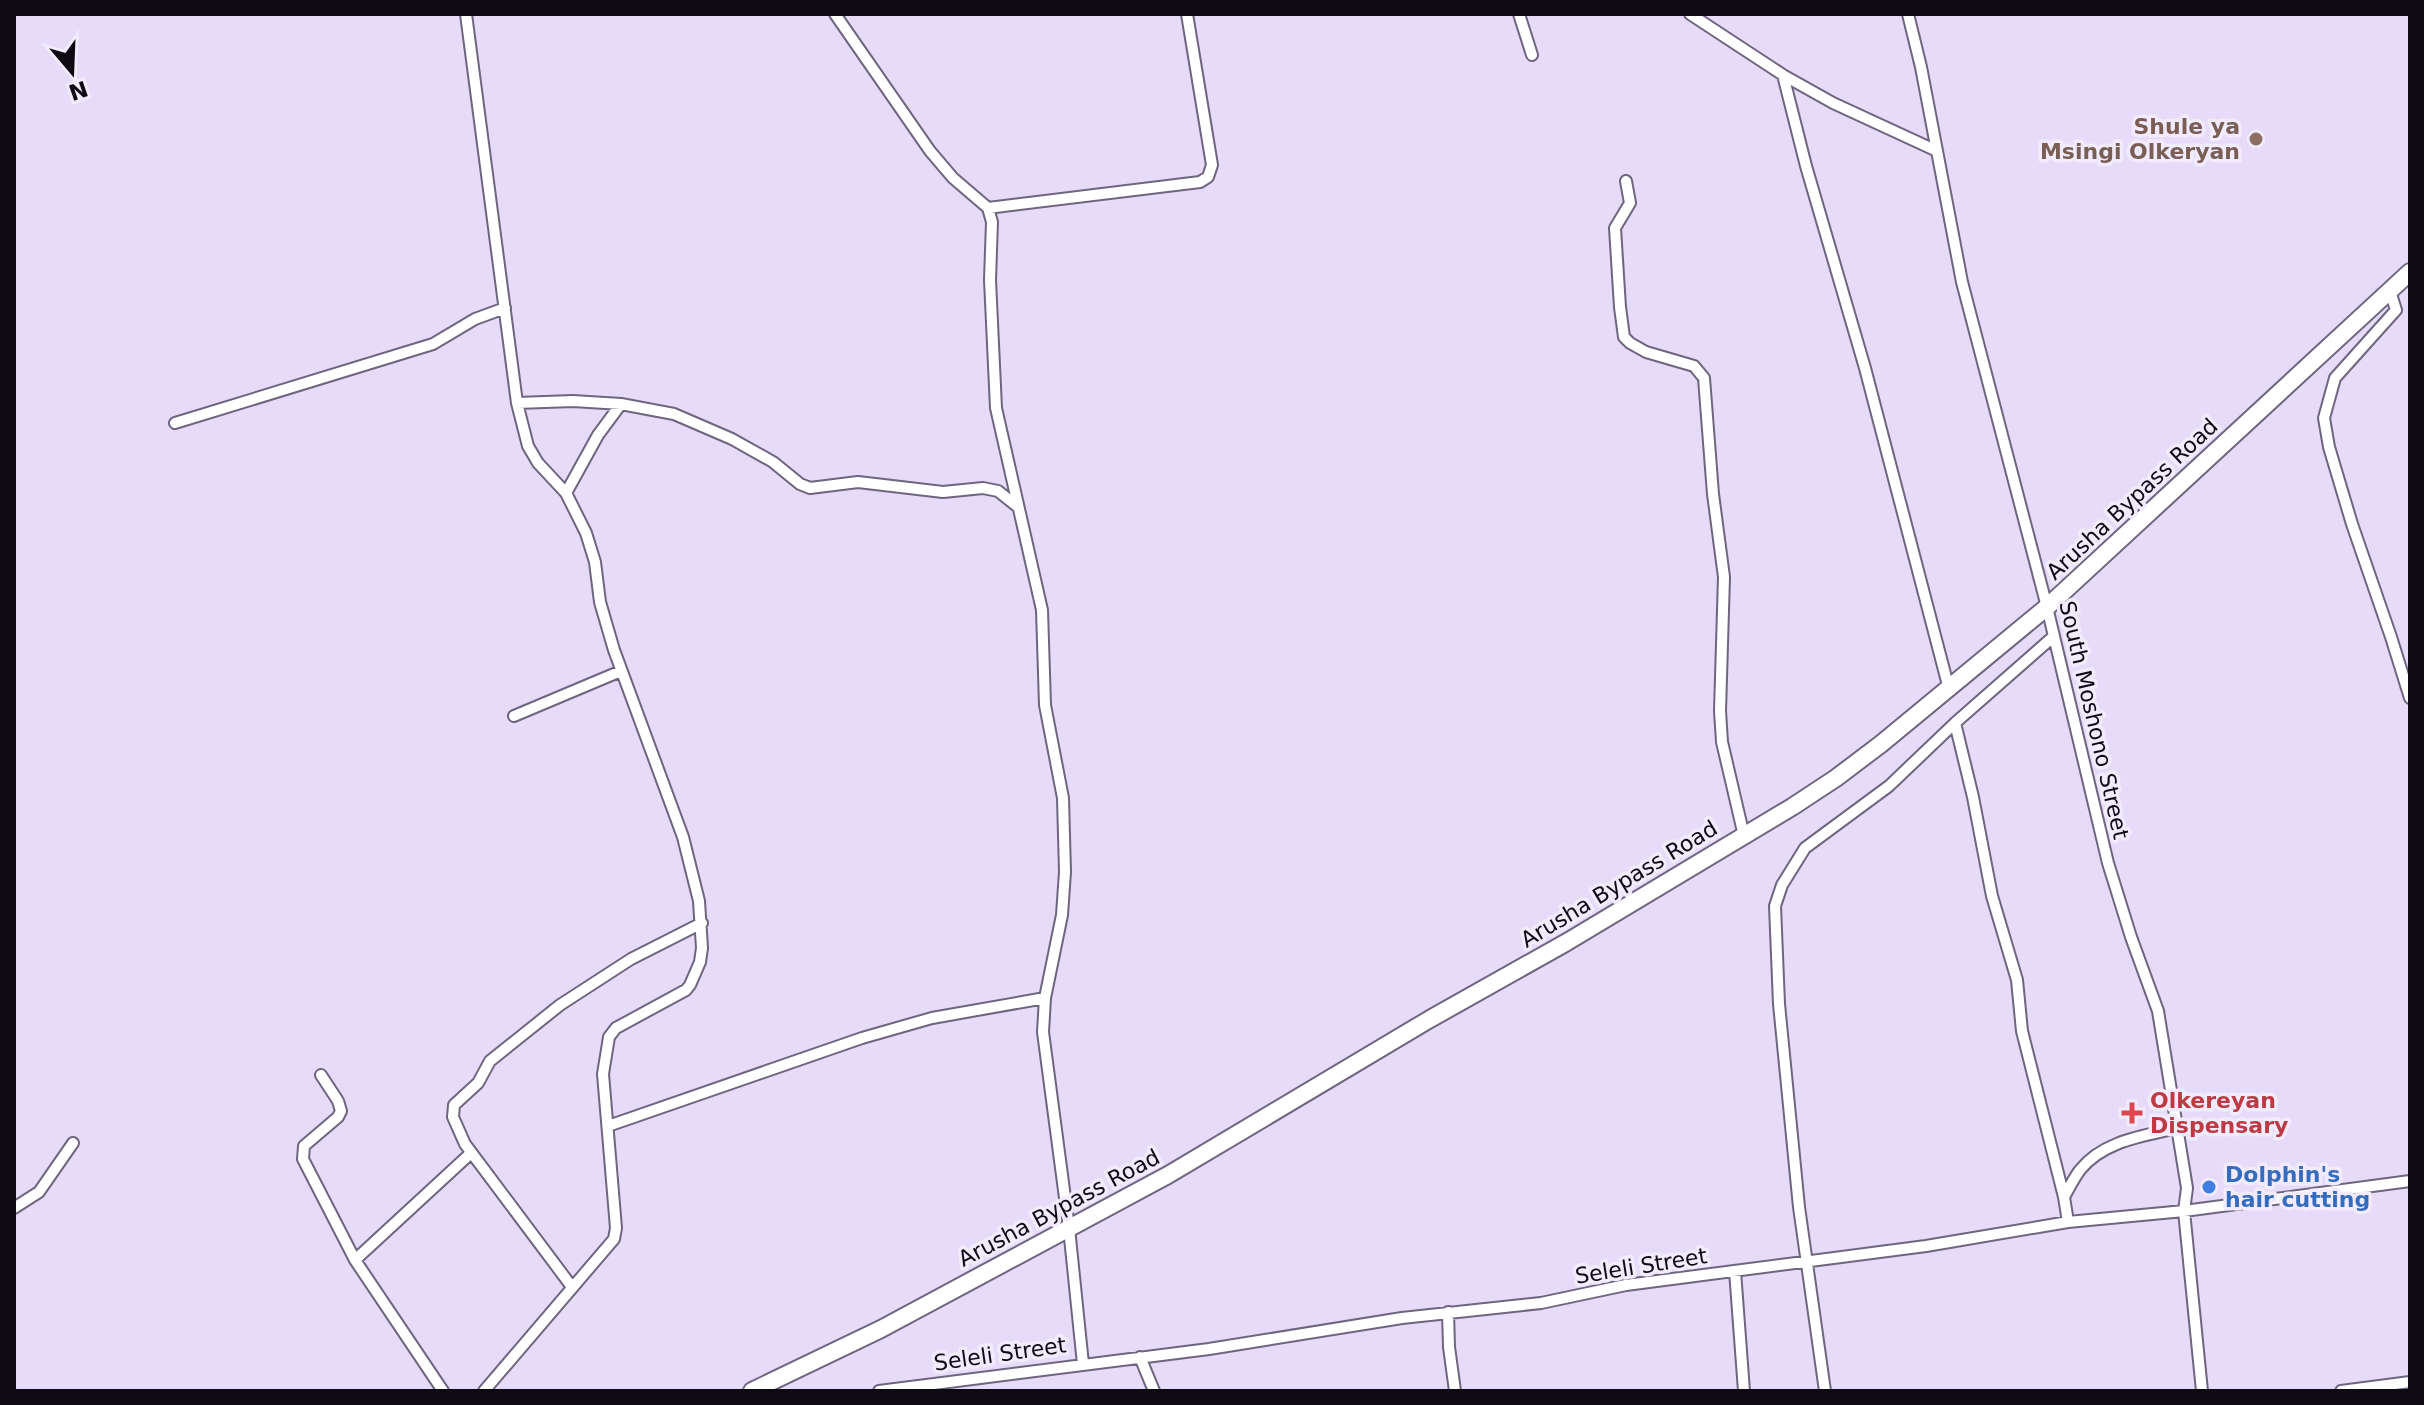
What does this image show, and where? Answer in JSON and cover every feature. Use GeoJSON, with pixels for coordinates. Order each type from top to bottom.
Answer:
{"type":"FeatureCollection","features":[{"type":"Feature","properties":{"kind":"main road","name":"Arusha Bypass Road"},"geometry":{"type":"LineString","coordinates":[[752,1391],[881,1329],[1200,1156],[1744,836],[1836,778],[2047,607],[2410,272]]}},
{"type":"Feature","properties":{"kind":"street"},"geometry":{"type":"LineString","coordinates":[[466,14],[523,432],[534,457],[566,493],[592,550],[600,602],[621,671],[683,837],[702,923],[700,962],[689,987],[613,1030],[609,1037],[603,1074],[616,1234],[484,1391]]}},
{"type":"Feature","properties":{"kind":"street"},"geometry":{"type":"LineString","coordinates":[[835,14],[930,151],[953,178],[988,208],[993,233],[990,280],[996,408],[1042,610],[1045,705],[1063,798],[1065,872],[1062,915],[1045,998],[1043,1032],[1083,1364]]}},
{"type":"Feature","properties":{"kind":"street"},"geometry":{"type":"LineString","coordinates":[[988,208],[1200,182],[1208,177],[1212,165],[1187,14]]}},
{"type":"Feature","properties":{"kind":"street"},"geometry":{"type":"LineString","coordinates":[[1519,14],[1532,55]]}},
{"type":"Feature","properties":{"kind":"street"},"geometry":{"type":"LineString","coordinates":[[1690,14],[1783,75],[1859,117],[1937,151]]}},
{"type":"Feature","properties":{"kind":"street","name":"South Moshono Street"},"geometry":{"type":"LineString","coordinates":[[1908,14],[1962,282],[2047,607],[2108,863],[2158,1011],[2187,1188],[2184,1211],[2202,1391]]}},
{"type":"Feature","properties":{"kind":"street"},"geometry":{"type":"LineString","coordinates":[[1783,75],[1865,368],[1949,689]]}},
{"type":"Feature","properties":{"kind":"street"},"geometry":{"type":"LineString","coordinates":[[1626,181],[1630,203],[1615,228],[1624,337],[1646,352],[1694,366],[1704,378],[1713,494],[1724,577],[1722,742],[1744,836]]}},
{"type":"Feature","properties":{"kind":"street"},"geometry":{"type":"LineString","coordinates":[[2390,291],[2396,310],[2335,378],[2324,418],[2329,447],[2352,524],[2410,698]]}},
{"type":"Feature","properties":{"kind":"street"},"geometry":{"type":"LineString","coordinates":[[175,423],[433,344],[475,319],[505,308]]}},
{"type":"Feature","properties":{"kind":"street"},"geometry":{"type":"LineString","coordinates":[[517,403],[573,401],[621,404],[674,414],[760,454],[810,488],[858,482],[943,492],[983,488],[998,491],[1018,507]]}},
{"type":"Feature","properties":{"kind":"street"},"geometry":{"type":"LineString","coordinates":[[566,493],[598,435],[621,404]]}},
{"type":"Feature","properties":{"kind":"street"},"geometry":{"type":"LineString","coordinates":[[1825,1391],[1799,1207],[1779,1004],[1777,897],[1805,848],[1889,786],[2054,636]]}},
{"type":"Feature","properties":{"kind":"street"},"geometry":{"type":"LineString","coordinates":[[514,716],[621,671]]}},
{"type":"Feature","properties":{"kind":"street"},"geometry":{"type":"LineString","coordinates":[[1955,723],[1992,896],[2017,980],[2022,1031],[2068,1222]]}},
{"type":"Feature","properties":{"kind":"street"},"geometry":{"type":"LineString","coordinates":[[572,1287],[471,1153],[452,1110],[457,1101],[478,1083],[490,1061],[560,1005],[631,959],[702,923]]}},
{"type":"Feature","properties":{"kind":"street"},"geometry":{"type":"LineString","coordinates":[[608,1126],[862,1038],[932,1018],[1045,998]]}},
{"type":"Feature","properties":{"kind":"street"},"geometry":{"type":"LineString","coordinates":[[321,1075],[341,1111],[304,1146],[302,1156],[355,1260],[443,1391]]}},
{"type":"Feature","properties":{"kind":"street"},"geometry":{"type":"LineString","coordinates":[[2064,1197],[2079,1171],[2093,1157],[2129,1139],[2177,1128]]}},
{"type":"Feature","properties":{"kind":"street"},"geometry":{"type":"LineString","coordinates":[[14,1208],[39,1192],[73,1143]]}},
{"type":"Feature","properties":{"kind":"street"},"geometry":{"type":"LineString","coordinates":[[355,1260],[471,1153]]}},
{"type":"Feature","properties":{"kind":"street","name":"Seleli Street"},"geometry":{"type":"LineString","coordinates":[[879,1391],[1209,1349],[1372,1322],[1541,1303],[1626,1285],[1926,1246],[2068,1222],[2184,1211],[2410,1181]]}},
{"type":"Feature","properties":{"kind":"street"},"geometry":{"type":"LineString","coordinates":[[1735,1271],[1744,1391]]}},
{"type":"Feature","properties":{"kind":"street"},"geometry":{"type":"LineString","coordinates":[[1448,1312],[1455,1391]]}},
{"type":"Feature","properties":{"kind":"street"},"geometry":{"type":"LineString","coordinates":[[1140,1357],[1154,1391]]}},
{"type":"Feature","properties":{"kind":"street"},"geometry":{"type":"LineString","coordinates":[[2341,1391],[2410,1382]]}},
{"type":"Feature","properties":{"kind":"place","name":"Shule ya Msingi Olkeryan"},"geometry":{"type":"Point","coordinates":[2256,139]}},
{"type":"Feature","properties":{"kind":"place","name":"Olkereyan Dispensary"},"geometry":{"type":"Point","coordinates":[2132,1113]}},
{"type":"Feature","properties":{"kind":"place","name":"Dolphin's hair cutting"},"geometry":{"type":"Point","coordinates":[2209,1187]}}]}
